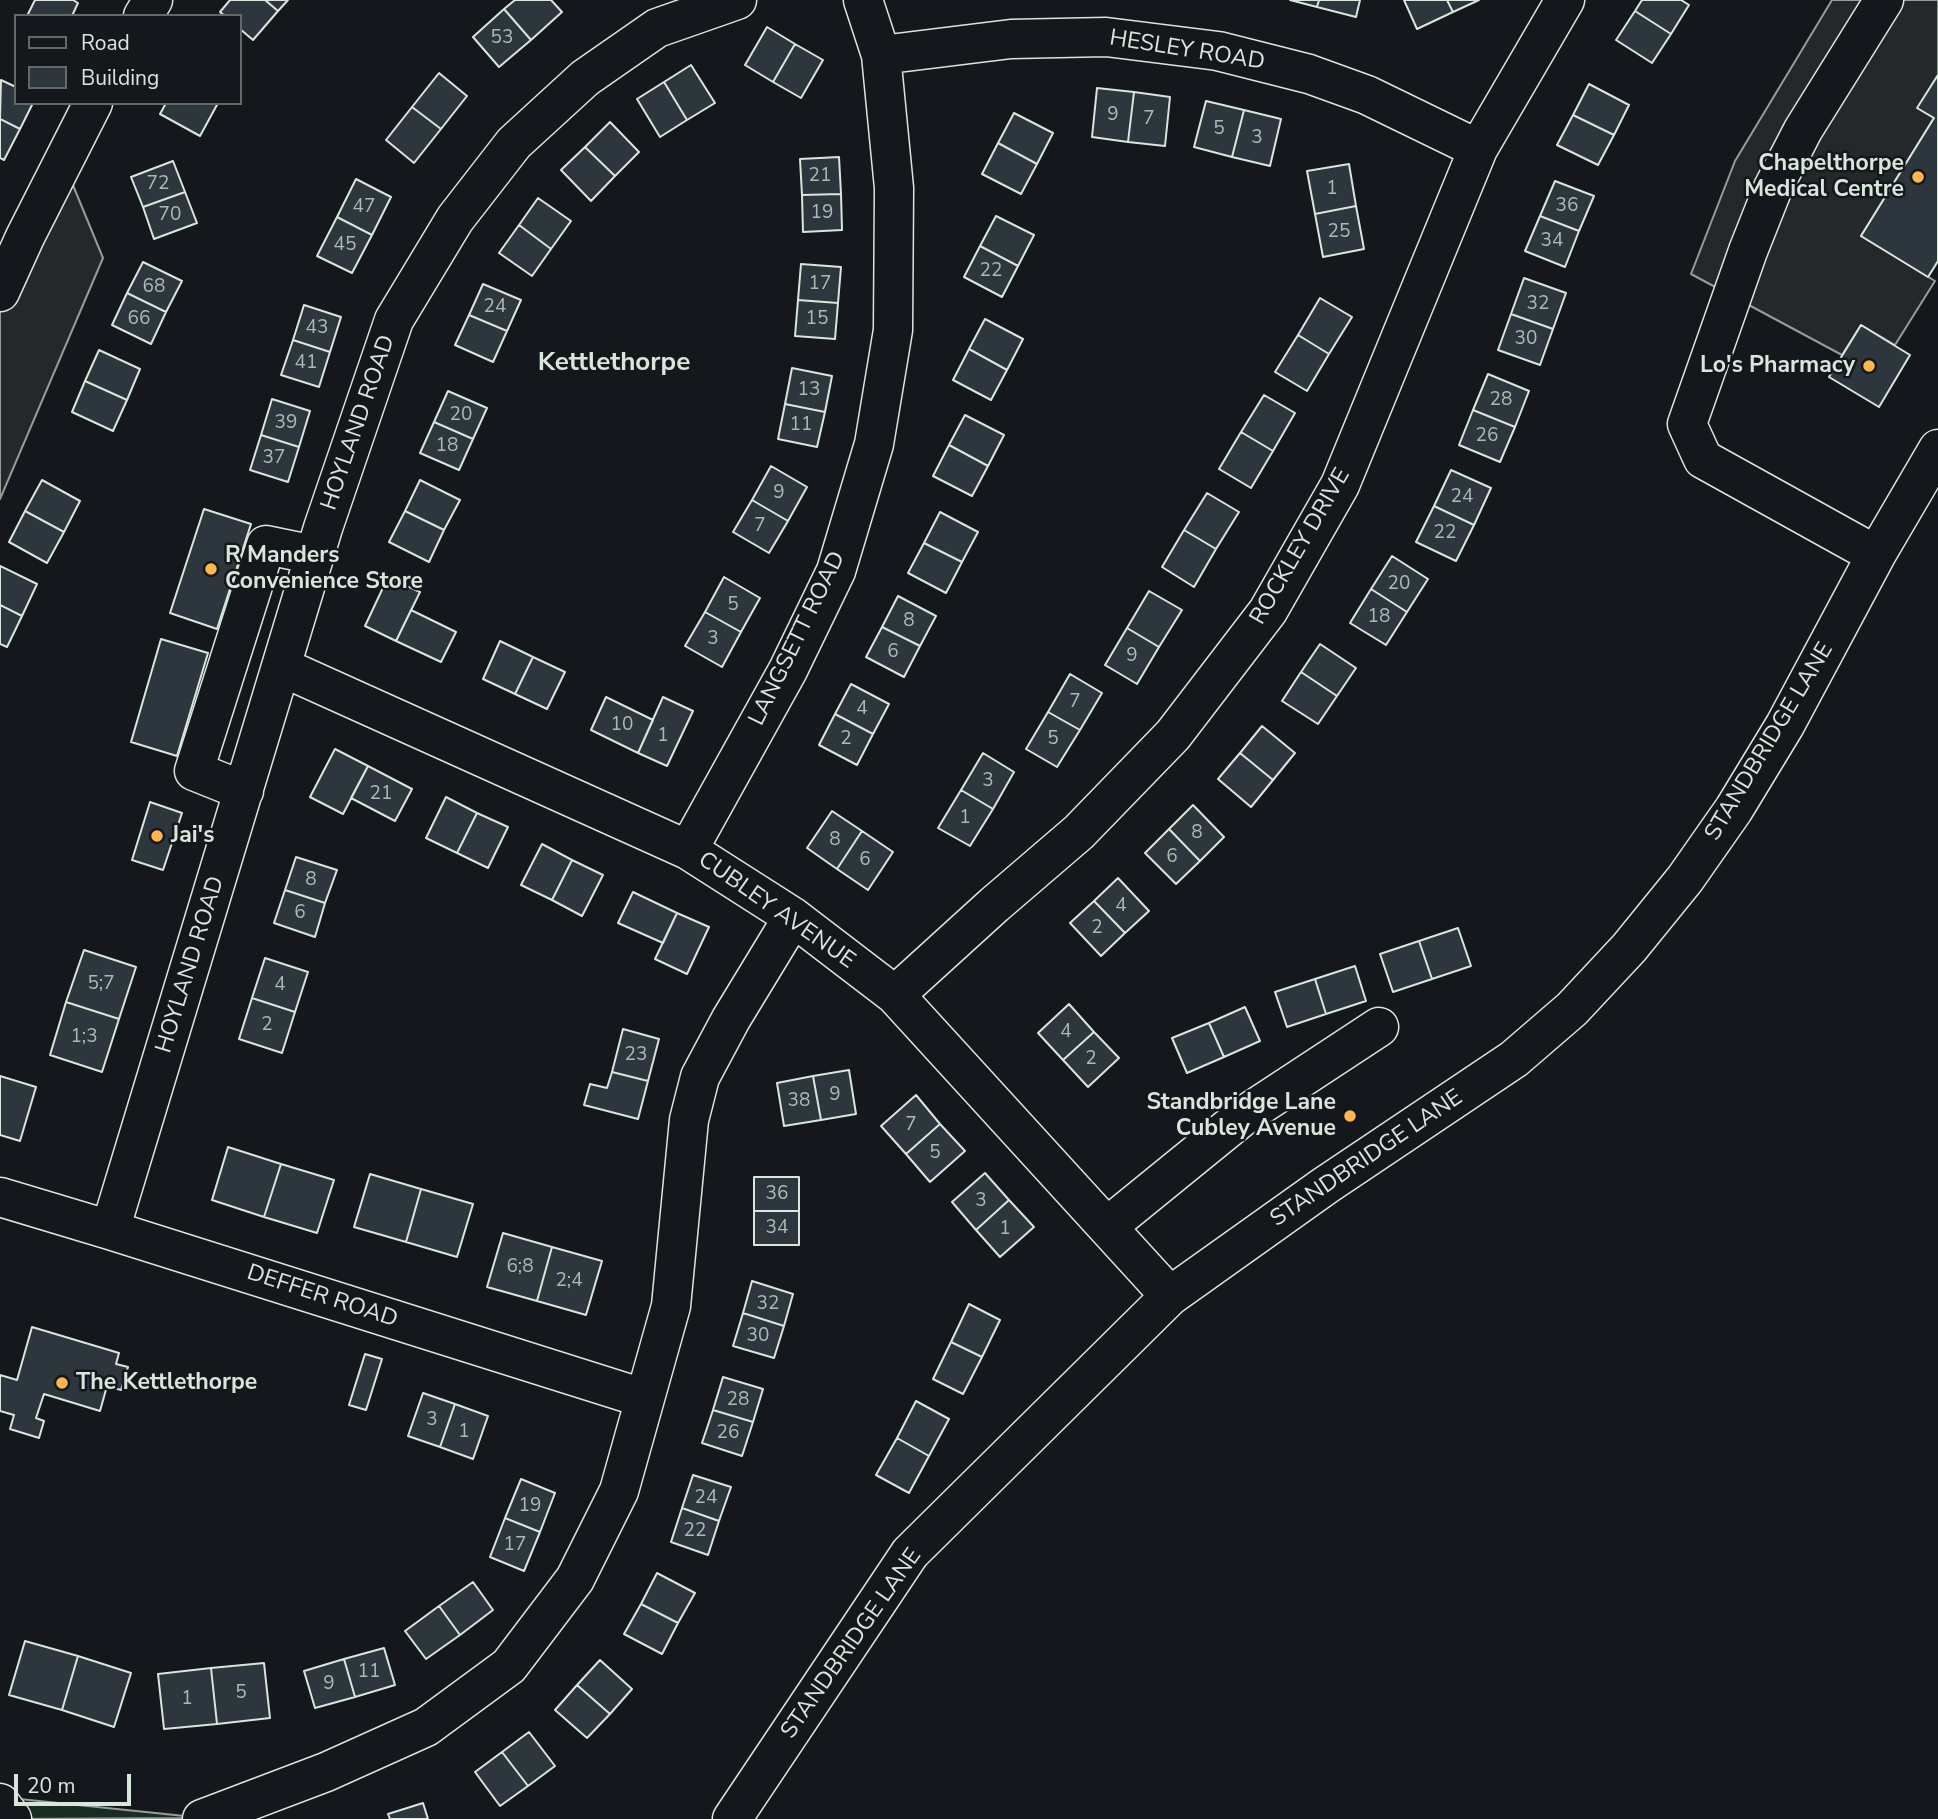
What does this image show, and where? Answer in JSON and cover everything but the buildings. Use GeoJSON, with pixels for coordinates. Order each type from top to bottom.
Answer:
{"type":"FeatureCollection","features":[{"type":"Feature","properties":{"kind":"street","name":"HOYLAND ROAD"},"geometry":{"type":"LineString","coordinates":[[110,1230],[315,555],[394,320],[455,219],[514,143],[585,78],[657,28],[737,0]]}},
{"type":"Feature","properties":{"kind":"street","name":"LANGSETT ROAD"},"geometry":{"type":"LineString","coordinates":[[688,850],[788,670],[836,571],[874,444],[893,330],[894,187],[881,55],[863,0]]}},
{"type":"Feature","properties":{"kind":"street","name":"ROCKLEY DRIVE"},"geometry":{"type":"LineString","coordinates":[[895,995],[1079,832],[1173,735],[1268,611],[1340,485],[1478,149],[1565,0]]}},
{"type":"Feature","properties":{"kind":"street"},"geometry":{"type":"LineString","coordinates":[[1875,555],[1703,459],[1687,424],[1773,188],[1803,130],[1884,0]]}},
{"type":"Feature","properties":{"kind":"street","name":"HESLEY ROAD"},"geometry":{"type":"LineString","coordinates":[[881,55],[1011,39],[1106,37],[1218,51],[1309,74],[1367,95],[1478,149]]}},
{"type":"Feature","properties":{"kind":"street"},"geometry":{"type":"LineString","coordinates":[[0,292],[92,105]]}},
{"type":"Feature","properties":{"kind":"street","name":"STANDBRIDGE LANE"},"geometry":{"type":"LineString","coordinates":[[733,1819],[911,1553],[1170,1296],[1326,1185],[1514,1059],[1572,1009],[1629,948],[1685,878],[1734,809],[1785,725],[1875,555],[1938,449]]}},
{"type":"Feature","properties":{"kind":"street"},"geometry":{"type":"LineString","coordinates":[[244,791],[194,771],[266,545],[315,555]]}},
{"type":"Feature","properties":{"kind":"street","name":"CUBLEY AVENUE"},"geometry":{"type":"LineString","coordinates":[[282,667],[688,850],[793,917],[895,995],[1170,1296]]}},
{"type":"Feature","properties":{"kind":"street"},"geometry":{"type":"LineString","coordinates":[[202,1819],[326,1772],[426,1727],[509,1667],[575,1579],[619,1491],[671,1306],[690,1120],[701,1077],[731,1019],[793,917]]}},
{"type":"Feature","properties":{"kind":"street"},"geometry":{"type":"LineString","coordinates":[[1108,1226],[1250,1130],[1379,1027]]}},
{"type":"Feature","properties":{"kind":"street","name":"DEFFER ROAD"},"geometry":{"type":"LineString","coordinates":[[0,1197],[643,1398]]}},
{"type":"Feature","properties":{"kind":"street"},"geometry":{"type":"LineString","coordinates":[[0,1803],[12,1819]]}},
{"type":"Feature","properties":{"kind":"green space"},"geometry":{"type":"Polygon","coordinates":[[[0,1797],[204,1818],[12,1819],[0,1797]]]}},
{"type":"Feature","properties":{"kind":"shaded area"},"geometry":{"type":"Polygon","coordinates":[[[1832,0],[1938,0],[1938,75],[1918,108],[1934,118],[1861,236],[1935,281],[1895,345],[1861,325],[1842,355],[1691,274],[1735,161],[1832,0]]]}},
{"type":"Feature","properties":{"kind":"shaded area"},"geometry":{"type":"Polygon","coordinates":[[[63,161],[103,258],[0,499],[0,292],[63,161]]]}},
{"type":"Feature","properties":{"kind":"place","name":"Chapelthorpe Medical Centre"},"geometry":{"type":"Point","coordinates":[1918,177]}},
{"type":"Feature","properties":{"kind":"place","name":"Lo's Pharmacy"},"geometry":{"type":"Point","coordinates":[1869,366]}},
{"type":"Feature","properties":{"kind":"place","name":"R Manders Convenience Store"},"geometry":{"type":"Point","coordinates":[211,569]}},
{"type":"Feature","properties":{"kind":"place","name":"Jai's"},"geometry":{"type":"Point","coordinates":[157,836]}},
{"type":"Feature","properties":{"kind":"place","name":"Standbridge Lane Cubley Avenue"},"geometry":{"type":"Point","coordinates":[1350,1116]}},
{"type":"Feature","properties":{"kind":"place","name":"The Kettlethorpe"},"geometry":{"type":"Point","coordinates":[62,1383]}},
{"type":"Feature","properties":{"kind":"district","name":"Kettlethorpe"},"geometry":{"type":"Point","coordinates":[614,364]}}]}
